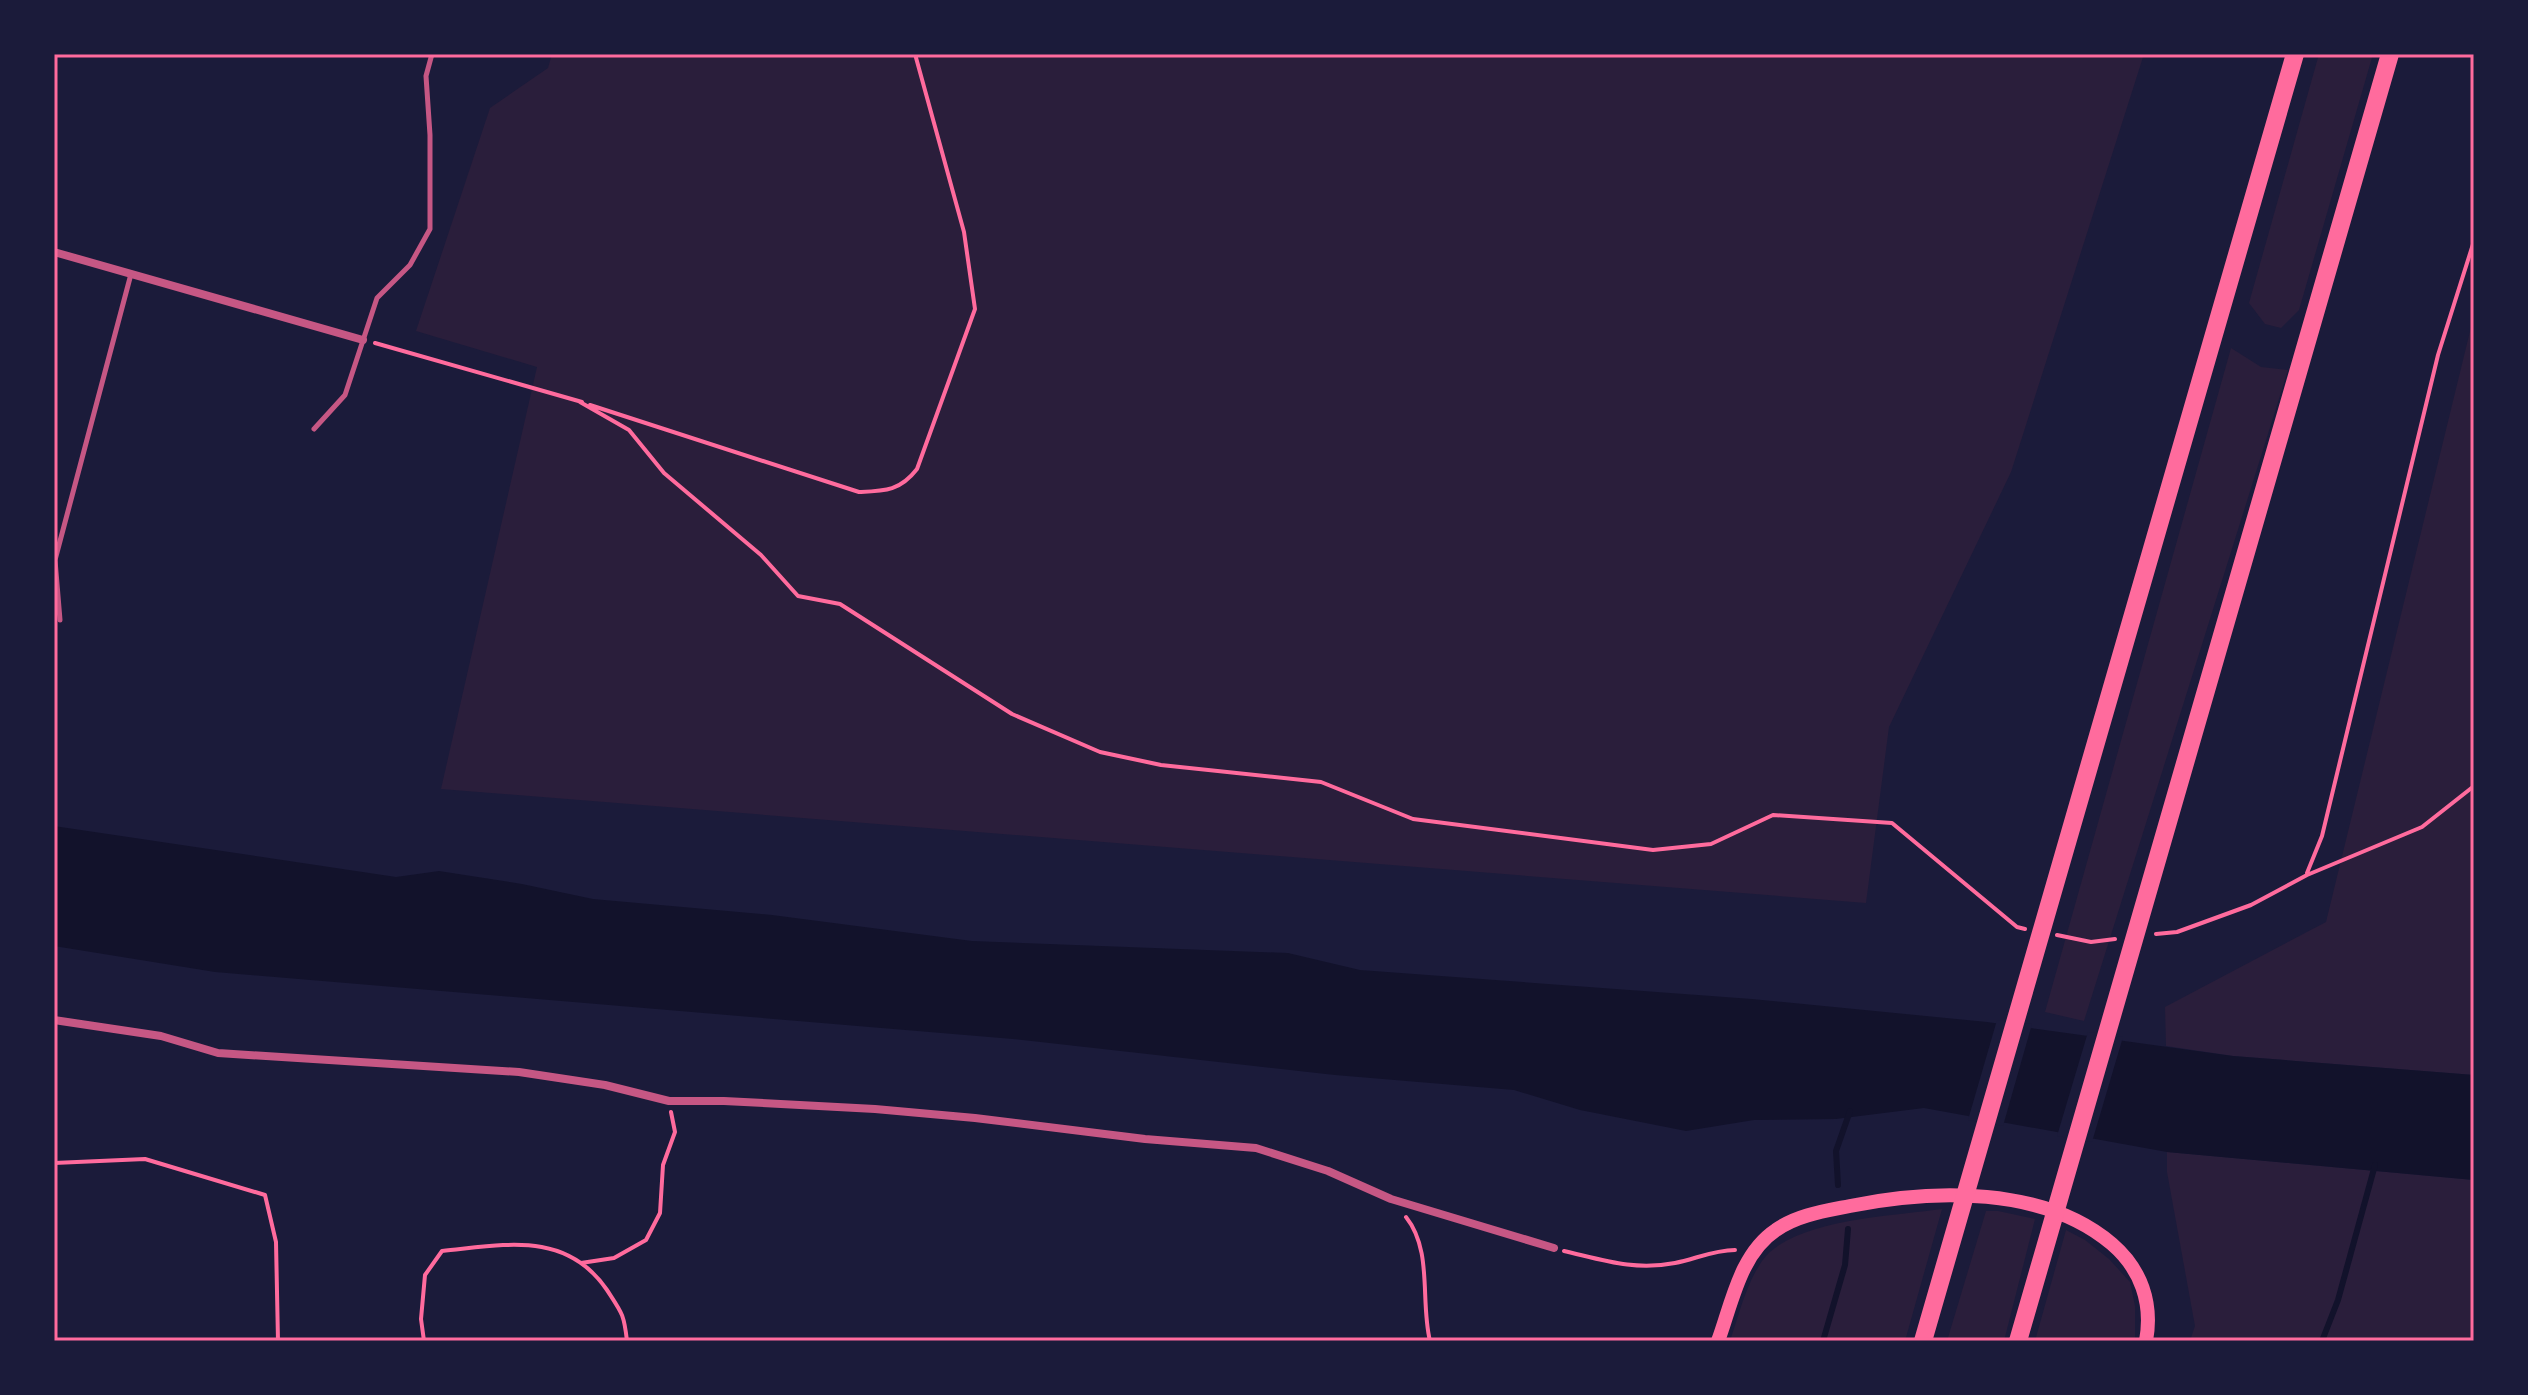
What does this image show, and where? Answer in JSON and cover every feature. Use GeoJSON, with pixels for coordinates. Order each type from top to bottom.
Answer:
{"type":"FeatureCollection","features":[{"type":"Feature","properties":{"kind":"highway"},"geometry":{"type":"LineString","coordinates":[[1923,1341],[2295,54]]}},
{"type":"Feature","properties":{"kind":"highway"},"geometry":{"type":"LineString","coordinates":[[2018,1341],[2390,54]]}},
{"type":"Feature","properties":{"kind":"main road"},"geometry":{"type":"LineString","coordinates":[[1718,1341],[1738,1282],[1754,1250],[1776,1229],[1808,1215],[1871,1202],[1935,1196],[2008,1199],[2075,1218],[2096,1230],[2125,1255],[2144,1283],[2149,1325],[2146,1341]]}},
{"type":"Feature","properties":{"kind":"street"},"geometry":{"type":"LineString","coordinates":[[54,252],[363,340]]}},
{"type":"Feature","properties":{"kind":"street"},"geometry":{"type":"LineString","coordinates":[[54,1020],[161,1036],[218,1053],[519,1072],[605,1085],[669,1101],[875,1109],[1256,1148],[1328,1171],[1391,1199],[1554,1248]]}},
{"type":"Feature","properties":{"kind":"lane"},"geometry":{"type":"LineString","coordinates":[[314,429],[345,395],[377,298],[410,265],[430,229],[426,76],[432,54]]}},
{"type":"Feature","properties":{"kind":"lane"},"geometry":{"type":"LineString","coordinates":[[60,620],[55,560],[131,274]]}},
{"type":"Feature","properties":{"kind":"path"},"geometry":{"type":"LineString","coordinates":[[363,340],[580,402],[859,492],[884,491],[906,483],[917,469],[975,309],[964,232],[915,54]]}},
{"type":"Feature","properties":{"kind":"path"},"geometry":{"type":"LineString","coordinates":[[2307,875],[2322,836],[2438,355],[2474,241]]}},
{"type":"Feature","properties":{"kind":"path"},"geometry":{"type":"LineString","coordinates":[[580,402],[629,430],[664,473],[761,555],[798,596],[840,604],[1012,714],[1100,752],[1161,765],[1321,782],[1413,819],[1653,850],[1711,844],[1773,815],[1892,823],[2017,927],[2032,930]]}},
{"type":"Feature","properties":{"kind":"path"},"geometry":{"type":"LineString","coordinates":[[2148,935],[2177,932],[2251,905],[2307,875],[2422,827],[2474,786]]}},
{"type":"Feature","properties":{"kind":"path"},"geometry":{"type":"LineString","coordinates":[[2047,933],[2091,942],[2120,939]]}},
{"type":"Feature","properties":{"kind":"path"},"geometry":{"type":"LineString","coordinates":[[579,1263],[614,1258],[646,1240],[660,1213],[663,1165],[675,1132],[669,1101]]}},
{"type":"Feature","properties":{"kind":"path"},"geometry":{"type":"LineString","coordinates":[[54,1163],[145,1159],[265,1195],[276,1242],[278,1341]]}},
{"type":"Feature","properties":{"kind":"path"},"geometry":{"type":"LineString","coordinates":[[1391,1199],[1415,1228],[1425,1275],[1430,1341]]}},
{"type":"Feature","properties":{"kind":"path"},"geometry":{"type":"LineString","coordinates":[[424,1341],[421,1319],[425,1275],[442,1251],[510,1244],[556,1248],[595,1272],[625,1316],[627,1341]]}},
{"type":"Feature","properties":{"kind":"path"},"geometry":{"type":"LineString","coordinates":[[1554,1248],[1633,1268],[1674,1264],[1722,1250],[1754,1250]]}},
{"type":"Feature","properties":{"kind":"shaded area"},"geometry":{"type":"Polygon","coordinates":[[[552,54],[2144,54],[2011,472],[1889,727],[1866,903],[441,789],[537,367],[416,331],[490,108],[548,68],[552,54]]]}},
{"type":"Feature","properties":{"kind":"shaded area"},"geometry":{"type":"Polygon","coordinates":[[[2319,54],[2373,54],[2299,310],[2281,328],[2265,324],[2249,303],[2319,54]]]}},
{"type":"Feature","properties":{"kind":"shaded area"},"geometry":{"type":"Polygon","coordinates":[[[2474,315],[2474,1075],[2233,1056],[2166,1046],[2165,1007],[2326,922],[2474,315]]]}},
{"type":"Feature","properties":{"kind":"shaded area"},"geometry":{"type":"Polygon","coordinates":[[[2231,348],[2261,367],[2288,370],[2084,1021],[2045,1012],[2231,348]]]}},
{"type":"Feature","properties":{"kind":"shaded area"},"geometry":{"type":"Polygon","coordinates":[[[54,826],[396,877],[439,871],[593,899],[772,915],[972,941],[1288,953],[1360,970],[1752,999],[1987,1022],[2233,1056],[2474,1075],[2474,1180],[2167,1152],[1924,1108],[1836,1119],[1754,1120],[1686,1131],[1580,1110],[1514,1090],[1335,1075],[1013,1039],[215,972],[54,946],[54,826]]]}},
{"type":"Feature","properties":{"kind":"shaded area"},"geometry":{"type":"Polygon","coordinates":[[[2167,1152],[2474,1180],[2474,1341],[2190,1341],[2195,1326],[2167,1172],[2167,1152]]]}},
{"type":"Feature","properties":{"kind":"shaded area"},"geometry":{"type":"Polygon","coordinates":[[[1942,1209],[1905,1341],[1730,1341],[1752,1280],[1762,1261],[1776,1247],[1796,1236],[1845,1222],[1942,1209]]]}},
{"type":"Feature","properties":{"kind":"shaded area"},"geometry":{"type":"Polygon","coordinates":[[[1986,1211],[2035,1219],[2004,1341],[1947,1341],[1986,1211]]]}},
{"type":"Feature","properties":{"kind":"shaded area"},"geometry":{"type":"Polygon","coordinates":[[[2066,1230],[2109,1259],[2130,1282],[2135,1306],[2135,1341],[2035,1341],[2066,1230]]]}},
{"type":"Feature","properties":{"kind":"pier"},"geometry":{"type":"Polygon","coordinates":[[[1997,1020],[2032,1024],[2003,1126],[1968,1120],[1997,1020]]]}},
{"type":"Feature","properties":{"kind":"pier"},"geometry":{"type":"Polygon","coordinates":[[[2088,1032],[2123,1037],[2092,1142],[2057,1136],[2088,1032]]]}},
{"type":"Feature","properties":{"kind":"waterway"},"geometry":{"type":"LineString","coordinates":[[1838,1185],[1836,1151],[1850,1111]]}},
{"type":"Feature","properties":{"kind":"waterway"},"geometry":{"type":"LineString","coordinates":[[2322,1341],[2338,1300],[2375,1165]]}},
{"type":"Feature","properties":{"kind":"waterway"},"geometry":{"type":"LineString","coordinates":[[1823,1341],[1845,1265],[1848,1229]]}}]}
